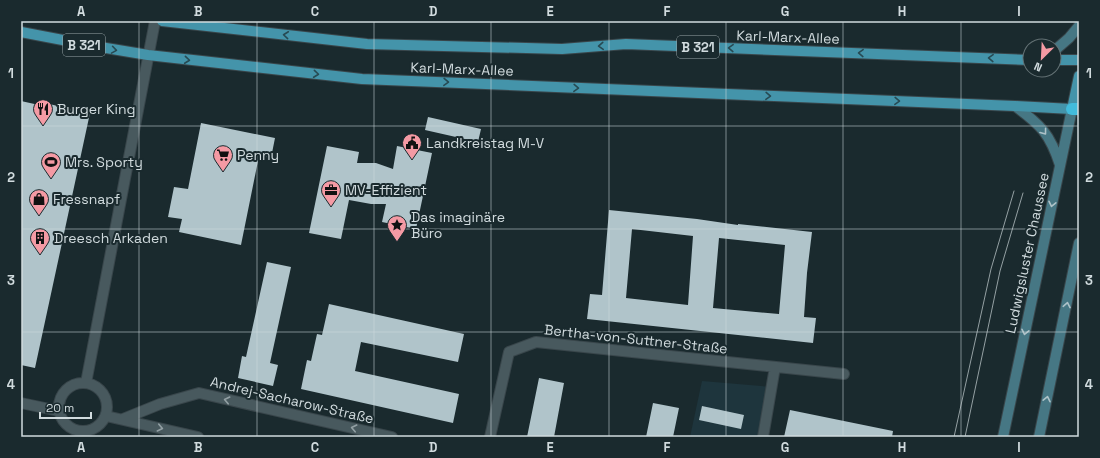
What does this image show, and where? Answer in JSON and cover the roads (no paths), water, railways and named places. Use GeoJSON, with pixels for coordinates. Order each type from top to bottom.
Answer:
{"type":"FeatureCollection","features":[{"type":"Feature","properties":{"kind":"main road","name":"Karl-Marx-Allee"},"geometry":{"type":"LineString","coordinates":[[162,21],[367,44],[562,49],[626,44],[1022,60]]}},
{"type":"Feature","properties":{"kind":"main road","name":"B 321"},"geometry":{"type":"LineString","coordinates":[[21,32],[148,55]]}},
{"type":"Feature","properties":{"kind":"main road","name":"Karl-Marx-Allee"},"geometry":{"type":"LineString","coordinates":[[148,55],[362,79],[1015,106]]}},
{"type":"Feature","properties":{"kind":"main road"},"geometry":{"type":"LineString","coordinates":[[1062,60],[1079,60]]}},
{"type":"Feature","properties":{"kind":"main road","name":"Ludwigsluster Chaussee"},"geometry":{"type":"LineString","coordinates":[[1076,109],[1079,76]]}},
{"type":"Feature","properties":{"kind":"main road","name":"B 321"},"geometry":{"type":"LineString","coordinates":[[1015,106],[1076,109]]}},
{"type":"Feature","properties":{"kind":"street"},"geometry":{"type":"LineString","coordinates":[[86,383],[155,21]]}},
{"type":"Feature","properties":{"kind":"street"},"geometry":{"type":"LineString","coordinates":[[1062,44],[1079,26]]}},
{"type":"Feature","properties":{"kind":"street"},"geometry":{"type":"LineString","coordinates":[[1015,106],[1044,130],[1054,146],[1060,166]]}},
{"type":"Feature","properties":{"kind":"street","name":"Ludwigsluster Chaussee"},"geometry":{"type":"LineString","coordinates":[[1003,437],[1060,166],[1076,109]]}},
{"type":"Feature","properties":{"kind":"street"},"geometry":{"type":"LineString","coordinates":[[1039,437],[1079,243]]}},
{"type":"Feature","properties":{"kind":"street","name":"Bertha-von-Suttner-Straße"},"geometry":{"type":"LineString","coordinates":[[490,437],[509,352],[536,342],[844,374]]}},
{"type":"Feature","properties":{"kind":"street"},"geometry":{"type":"LineString","coordinates":[[764,437],[775,367]]}},
{"type":"Feature","properties":{"kind":"street"},"geometry":{"type":"LineString","coordinates":[[78,383],[86,383],[93,385],[104,394],[108,408],[106,416],[103,422],[91,430],[70,433],[61,418],[59,411],[61,396],[65,390],[71,386],[78,383]]}},
{"type":"Feature","properties":{"kind":"street","name":"Andrej-Sacharow-Straße"},"geometry":{"type":"LineString","coordinates":[[122,419],[160,404],[199,394],[392,437]]}},
{"type":"Feature","properties":{"kind":"street"},"geometry":{"type":"LineString","coordinates":[[21,403],[59,411]]}},
{"type":"Feature","properties":{"kind":"street"},"geometry":{"type":"LineString","coordinates":[[106,416],[198,437]]}},
{"type":"Feature","properties":{"kind":"tram line"},"geometry":{"type":"LineString","coordinates":[[954,437],[991,269],[1014,191]]}},
{"type":"Feature","properties":{"kind":"tram line"},"geometry":{"type":"LineString","coordinates":[[965,437],[1000,271],[1023,193]]}},
{"type":"Feature","properties":{"kind":"place","name":"Burger King"},"geometry":{"type":"Point","coordinates":[43,126]}},
{"type":"Feature","properties":{"kind":"place","name":"Landkreistag M-V"},"geometry":{"type":"Point","coordinates":[412,160]}},
{"type":"Feature","properties":{"kind":"place","name":"Penny"},"geometry":{"type":"Point","coordinates":[223,172]}},
{"type":"Feature","properties":{"kind":"place","name":"Mrs. Sporty"},"geometry":{"type":"Point","coordinates":[51,179]}},
{"type":"Feature","properties":{"kind":"place","name":"MV-Effizient"},"geometry":{"type":"Point","coordinates":[331,207]}},
{"type":"Feature","properties":{"kind":"place","name":"Fressnapf"},"geometry":{"type":"Point","coordinates":[39,216]}},
{"type":"Feature","properties":{"kind":"place","name":"Das imaginäre Büro"},"geometry":{"type":"Point","coordinates":[397,242]}},
{"type":"Feature","properties":{"kind":"place","name":"Dreesch Arkaden"},"geometry":{"type":"Point","coordinates":[40,255]}}]}
